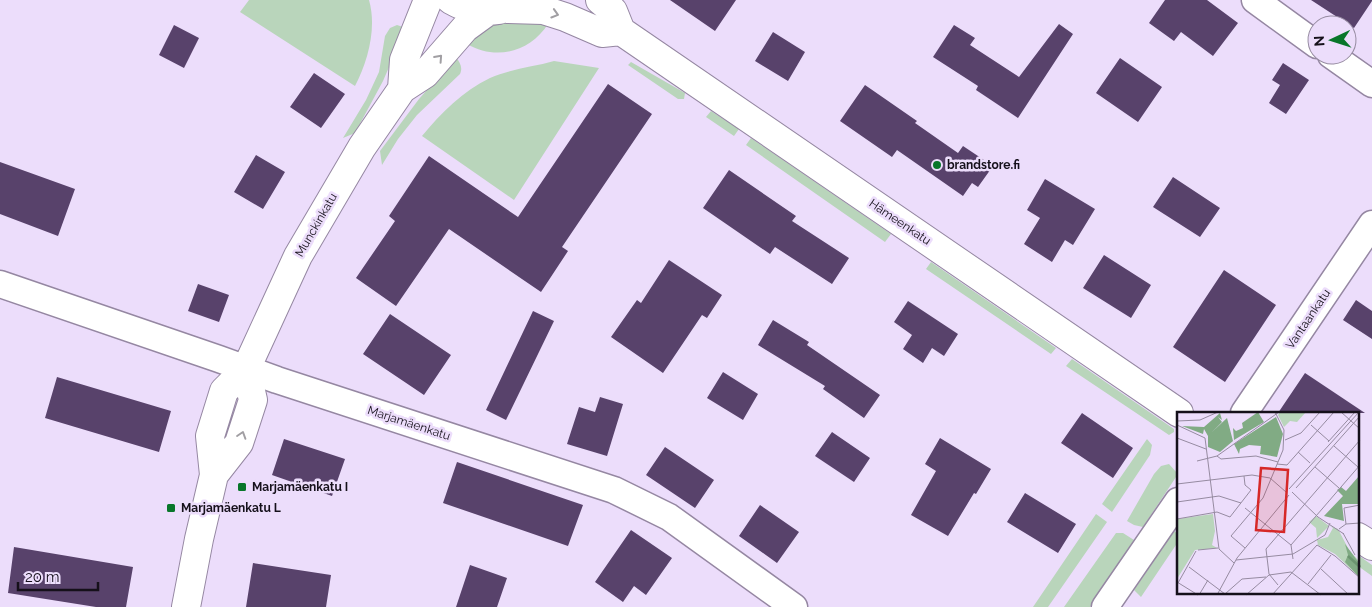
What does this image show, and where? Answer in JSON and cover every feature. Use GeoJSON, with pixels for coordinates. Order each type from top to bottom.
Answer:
{"type":"FeatureCollection","features":[{"type":"Feature","properties":{"kind":"main road"},"geometry":{"type":"LineString","coordinates":[[402,89],[404,60],[428,0]]}},
{"type":"Feature","properties":{"kind":"main road"},"geometry":{"type":"LineString","coordinates":[[451,0],[468,9],[506,7],[543,10],[602,32],[621,31],[613,11],[600,0]]}},
{"type":"Feature","properties":{"kind":"main road","name":"Munckinkatu"},"geometry":{"type":"LineString","coordinates":[[186,607],[214,475],[210,436],[224,392],[246,370],[298,256],[362,147],[402,89],[425,74],[465,28],[506,7]]}},
{"type":"Feature","properties":{"kind":"main road","name":"Hämeenkatu"},"geometry":{"type":"LineString","coordinates":[[621,31],[1178,412]]}},
{"type":"Feature","properties":{"kind":"main road"},"geometry":{"type":"LineString","coordinates":[[1360,538],[1372,546]]}},
{"type":"Feature","properties":{"kind":"street"},"geometry":{"type":"LineString","coordinates":[[1255,0],[1307,38]]}},
{"type":"Feature","properties":{"kind":"street"},"geometry":{"type":"LineString","coordinates":[[1345,65],[1372,84]]}},
{"type":"Feature","properties":{"kind":"street","name":"Vantaankatu"},"geometry":{"type":"LineString","coordinates":[[1245,412],[1372,224]]}},
{"type":"Feature","properties":{"kind":"street","name":"Marjamäenkatu"},"geometry":{"type":"LineString","coordinates":[[0,284],[246,370],[614,490],[669,517],[794,607]]}},
{"type":"Feature","properties":{"kind":"street"},"geometry":{"type":"LineString","coordinates":[[1105,607],[1177,502]]}},
{"type":"Feature","properties":{"kind":"green space"},"geometry":{"type":"Polygon","coordinates":[[[249,0],[369,0],[372,33],[364,66],[355,86],[240,12],[249,0]]]}},
{"type":"Feature","properties":{"kind":"green space"},"geometry":{"type":"Polygon","coordinates":[[[500,21],[548,24],[541,34],[532,41],[512,51],[501,53],[489,52],[467,44],[491,24],[500,21]]]}},
{"type":"Feature","properties":{"kind":"green space"},"geometry":{"type":"Polygon","coordinates":[[[397,25],[406,28],[383,81],[355,133],[343,138],[366,100],[379,72],[385,36],[390,28],[397,25]]]}},
{"type":"Feature","properties":{"kind":"green space"},"geometry":{"type":"Polygon","coordinates":[[[456,57],[461,67],[460,74],[417,115],[398,139],[382,165],[380,151],[419,99],[456,57]]]}},
{"type":"Feature","properties":{"kind":"green space"},"geometry":{"type":"Polygon","coordinates":[[[554,61],[599,68],[514,200],[422,136],[453,103],[480,83],[505,72],[554,61]]]}},
{"type":"Feature","properties":{"kind":"green space"},"geometry":{"type":"Polygon","coordinates":[[[631,62],[685,93],[684,99],[678,99],[628,65],[631,62]]]}},
{"type":"Feature","properties":{"kind":"green space"},"geometry":{"type":"Polygon","coordinates":[[[711,111],[739,129],[734,136],[706,117],[711,111]]]}},
{"type":"Feature","properties":{"kind":"green space"},"geometry":{"type":"Polygon","coordinates":[[[751,138],[891,234],[885,242],[746,145],[751,138]]]}},
{"type":"Feature","properties":{"kind":"green space"},"geometry":{"type":"Polygon","coordinates":[[[931,262],[1056,348],[1051,354],[926,269],[931,262]]]}},
{"type":"Feature","properties":{"kind":"green space"},"geometry":{"type":"Polygon","coordinates":[[[1072,359],[1174,429],[1174,432],[1169,435],[1066,366],[1072,359]]]}},
{"type":"Feature","properties":{"kind":"green space"},"geometry":{"type":"Polygon","coordinates":[[[1147,439],[1152,445],[1150,455],[1112,512],[1102,504],[1147,439]]]}},
{"type":"Feature","properties":{"kind":"green space"},"geometry":{"type":"Polygon","coordinates":[[[1169,464],[1177,476],[1143,527],[1134,525],[1127,521],[1154,474],[1161,466],[1169,464]]]}},
{"type":"Feature","properties":{"kind":"green space"},"geometry":{"type":"Polygon","coordinates":[[[1096,514],[1107,522],[1048,607],[1033,607],[1096,514]]]}},
{"type":"Feature","properties":{"kind":"green space"},"geometry":{"type":"Polygon","coordinates":[[[1174,531],[1177,533],[1177,543],[1141,597],[1134,590],[1174,531]]]}},
{"type":"Feature","properties":{"kind":"green space"},"geometry":{"type":"Polygon","coordinates":[[[1116,533],[1123,533],[1134,540],[1090,607],[1064,607],[1116,533]]]}},
{"type":"Feature","properties":{"kind":"green space"},"geometry":{"type":"Polygon","coordinates":[[[1360,556],[1372,565],[1372,576],[1360,567],[1360,556]]]}},
{"type":"Feature","properties":{"kind":"building"},"geometry":{"type":"Polygon","coordinates":[[[670,0],[736,0],[715,31],[670,0]]]}},
{"type":"Feature","properties":{"kind":"building"},"geometry":{"type":"Polygon","coordinates":[[[1165,0],[1207,0],[1238,23],[1213,56],[1181,32],[1174,41],[1149,23],[1165,0]]]}},
{"type":"Feature","properties":{"kind":"building"},"geometry":{"type":"Polygon","coordinates":[[[1311,0],[1372,0],[1357,24],[1357,15],[1334,15],[1311,0]]]}},
{"type":"Feature","properties":{"kind":"building"},"geometry":{"type":"Polygon","coordinates":[[[1059,24],[1073,34],[1018,118],[976,90],[978,86],[933,57],[954,25],[975,38],[970,45],[1019,77],[1059,24]]]}},
{"type":"Feature","properties":{"kind":"building"},"geometry":{"type":"Polygon","coordinates":[[[174,25],[199,38],[184,68],[159,55],[174,25]]]}},
{"type":"Feature","properties":{"kind":"building"},"geometry":{"type":"Polygon","coordinates":[[[773,32],[805,52],[788,81],[755,61],[773,32]]]}},
{"type":"Feature","properties":{"kind":"building"},"geometry":{"type":"Polygon","coordinates":[[[1120,58],[1162,87],[1138,122],[1096,93],[1120,58]]]}},
{"type":"Feature","properties":{"kind":"building"},"geometry":{"type":"Polygon","coordinates":[[[1283,63],[1309,80],[1286,114],[1269,103],[1280,85],[1272,80],[1283,63]]]}},
{"type":"Feature","properties":{"kind":"building"},"geometry":{"type":"Polygon","coordinates":[[[314,73],[345,94],[321,128],[290,107],[314,73]]]}},
{"type":"Feature","properties":{"kind":"building"},"geometry":{"type":"Polygon","coordinates":[[[608,84],[652,114],[562,247],[568,251],[541,292],[449,229],[396,306],[356,278],[395,221],[389,216],[429,156],[518,217],[608,84]]]}},
{"type":"Feature","properties":{"kind":"building"},"geometry":{"type":"Polygon","coordinates":[[[865,85],[917,121],[915,123],[958,153],[963,146],[993,166],[978,187],[972,183],[963,196],[897,150],[892,157],[840,121],[865,85]]]}},
{"type":"Feature","properties":{"kind":"building"},"geometry":{"type":"Polygon","coordinates":[[[256,155],[285,172],[263,209],[234,192],[256,155]]]}},
{"type":"Feature","properties":{"kind":"building"},"geometry":{"type":"Polygon","coordinates":[[[0,162],[75,189],[58,236],[0,214],[0,162]]]}},
{"type":"Feature","properties":{"kind":"building"},"geometry":{"type":"Polygon","coordinates":[[[729,170],[796,216],[792,221],[849,258],[832,284],[775,247],[770,254],[703,208],[729,170]]]}},
{"type":"Feature","properties":{"kind":"building"},"geometry":{"type":"Polygon","coordinates":[[[1173,177],[1220,208],[1200,237],[1153,207],[1173,177]]]}},
{"type":"Feature","properties":{"kind":"building"},"geometry":{"type":"Polygon","coordinates":[[[1045,179],[1095,209],[1073,245],[1065,240],[1052,262],[1024,244],[1040,218],[1027,210],[1045,179]]]}},
{"type":"Feature","properties":{"kind":"building"},"geometry":{"type":"Polygon","coordinates":[[[1104,255],[1151,285],[1131,318],[1083,288],[1104,255]]]}},
{"type":"Feature","properties":{"kind":"building"},"geometry":{"type":"Polygon","coordinates":[[[669,260],[722,295],[707,318],[702,315],[663,373],[611,337],[637,300],[641,303],[669,260]]]}},
{"type":"Feature","properties":{"kind":"building"},"geometry":{"type":"Polygon","coordinates":[[[1224,270],[1276,305],[1225,382],[1173,347],[1224,270]]]}},
{"type":"Feature","properties":{"kind":"building"},"geometry":{"type":"Polygon","coordinates":[[[198,284],[229,295],[219,322],[188,311],[198,284]]]}},
{"type":"Feature","properties":{"kind":"building"},"geometry":{"type":"Polygon","coordinates":[[[1356,300],[1372,311],[1372,339],[1343,320],[1356,300]]]}},
{"type":"Feature","properties":{"kind":"building"},"geometry":{"type":"Polygon","coordinates":[[[908,301],[958,334],[944,356],[932,348],[923,363],[903,349],[912,335],[894,322],[908,301]]]}},
{"type":"Feature","properties":{"kind":"building"},"geometry":{"type":"Polygon","coordinates":[[[533,311],[554,321],[506,420],[486,410],[533,311]]]}},
{"type":"Feature","properties":{"kind":"building"},"geometry":{"type":"Polygon","coordinates":[[[390,314],[451,355],[424,395],[363,354],[390,314]]]}},
{"type":"Feature","properties":{"kind":"building"},"geometry":{"type":"Polygon","coordinates":[[[773,320],[809,342],[807,345],[880,395],[864,418],[823,389],[825,386],[758,345],[773,320]]]}},
{"type":"Feature","properties":{"kind":"building"},"geometry":{"type":"Polygon","coordinates":[[[723,372],[758,394],[743,420],[707,398],[723,372]]]}},
{"type":"Feature","properties":{"kind":"building"},"geometry":{"type":"Polygon","coordinates":[[[1305,373],[1365,413],[1360,412],[1279,412],[1305,373]]]}},
{"type":"Feature","properties":{"kind":"building"},"geometry":{"type":"Polygon","coordinates":[[[57,377],[171,411],[159,452],[45,418],[57,377]]]}},
{"type":"Feature","properties":{"kind":"building"},"geometry":{"type":"Polygon","coordinates":[[[600,397],[623,404],[607,456],[567,444],[579,407],[595,412],[600,397]]]}},
{"type":"Feature","properties":{"kind":"building"},"geometry":{"type":"Polygon","coordinates":[[[1082,413],[1133,448],[1113,478],[1061,443],[1082,413]]]}},
{"type":"Feature","properties":{"kind":"building"},"geometry":{"type":"Polygon","coordinates":[[[832,432],[870,458],[854,482],[815,456],[832,432]]]}},
{"type":"Feature","properties":{"kind":"building"},"geometry":{"type":"Polygon","coordinates":[[[940,438],[991,469],[948,536],[911,515],[936,471],[925,464],[940,438]]]}},
{"type":"Feature","properties":{"kind":"building"},"geometry":{"type":"Polygon","coordinates":[[[284,439],[345,459],[332,496],[272,475],[284,439]]]}},
{"type":"Feature","properties":{"kind":"building"},"geometry":{"type":"Polygon","coordinates":[[[665,447],[714,480],[695,508],[646,475],[665,447]]]}},
{"type":"Feature","properties":{"kind":"building"},"geometry":{"type":"Polygon","coordinates":[[[457,462],[583,505],[568,546],[443,503],[457,462]]]}},
{"type":"Feature","properties":{"kind":"building"},"geometry":{"type":"Polygon","coordinates":[[[1025,493],[1076,524],[1058,553],[1007,522],[1025,493]]]}},
{"type":"Feature","properties":{"kind":"building"},"geometry":{"type":"Polygon","coordinates":[[[760,505],[799,532],[777,563],[739,536],[760,505]]]}},
{"type":"Feature","properties":{"kind":"building"},"geometry":{"type":"Polygon","coordinates":[[[631,530],[672,558],[646,595],[634,586],[623,602],[595,582],[631,530]]]}},
{"type":"Feature","properties":{"kind":"building"},"geometry":{"type":"Polygon","coordinates":[[[14,547],[133,567],[126,607],[96,607],[8,593],[14,547]]]}},
{"type":"Feature","properties":{"kind":"building"},"geometry":{"type":"Polygon","coordinates":[[[253,563],[331,575],[326,607],[246,607],[253,563]]]}},
{"type":"Feature","properties":{"kind":"building"},"geometry":{"type":"Polygon","coordinates":[[[470,565],[507,578],[497,607],[456,607],[470,565]]]}},
{"type":"Feature","properties":{"kind":"place","name":"brandstore.fi"},"geometry":{"type":"Point","coordinates":[937,165]}},
{"type":"Feature","properties":{"kind":"place","name":"Marjamäenkatu I"},"geometry":{"type":"Point","coordinates":[242,487]}},
{"type":"Feature","properties":{"kind":"place","name":"Marjamäenkatu L"},"geometry":{"type":"Point","coordinates":[171,508]}}]}
